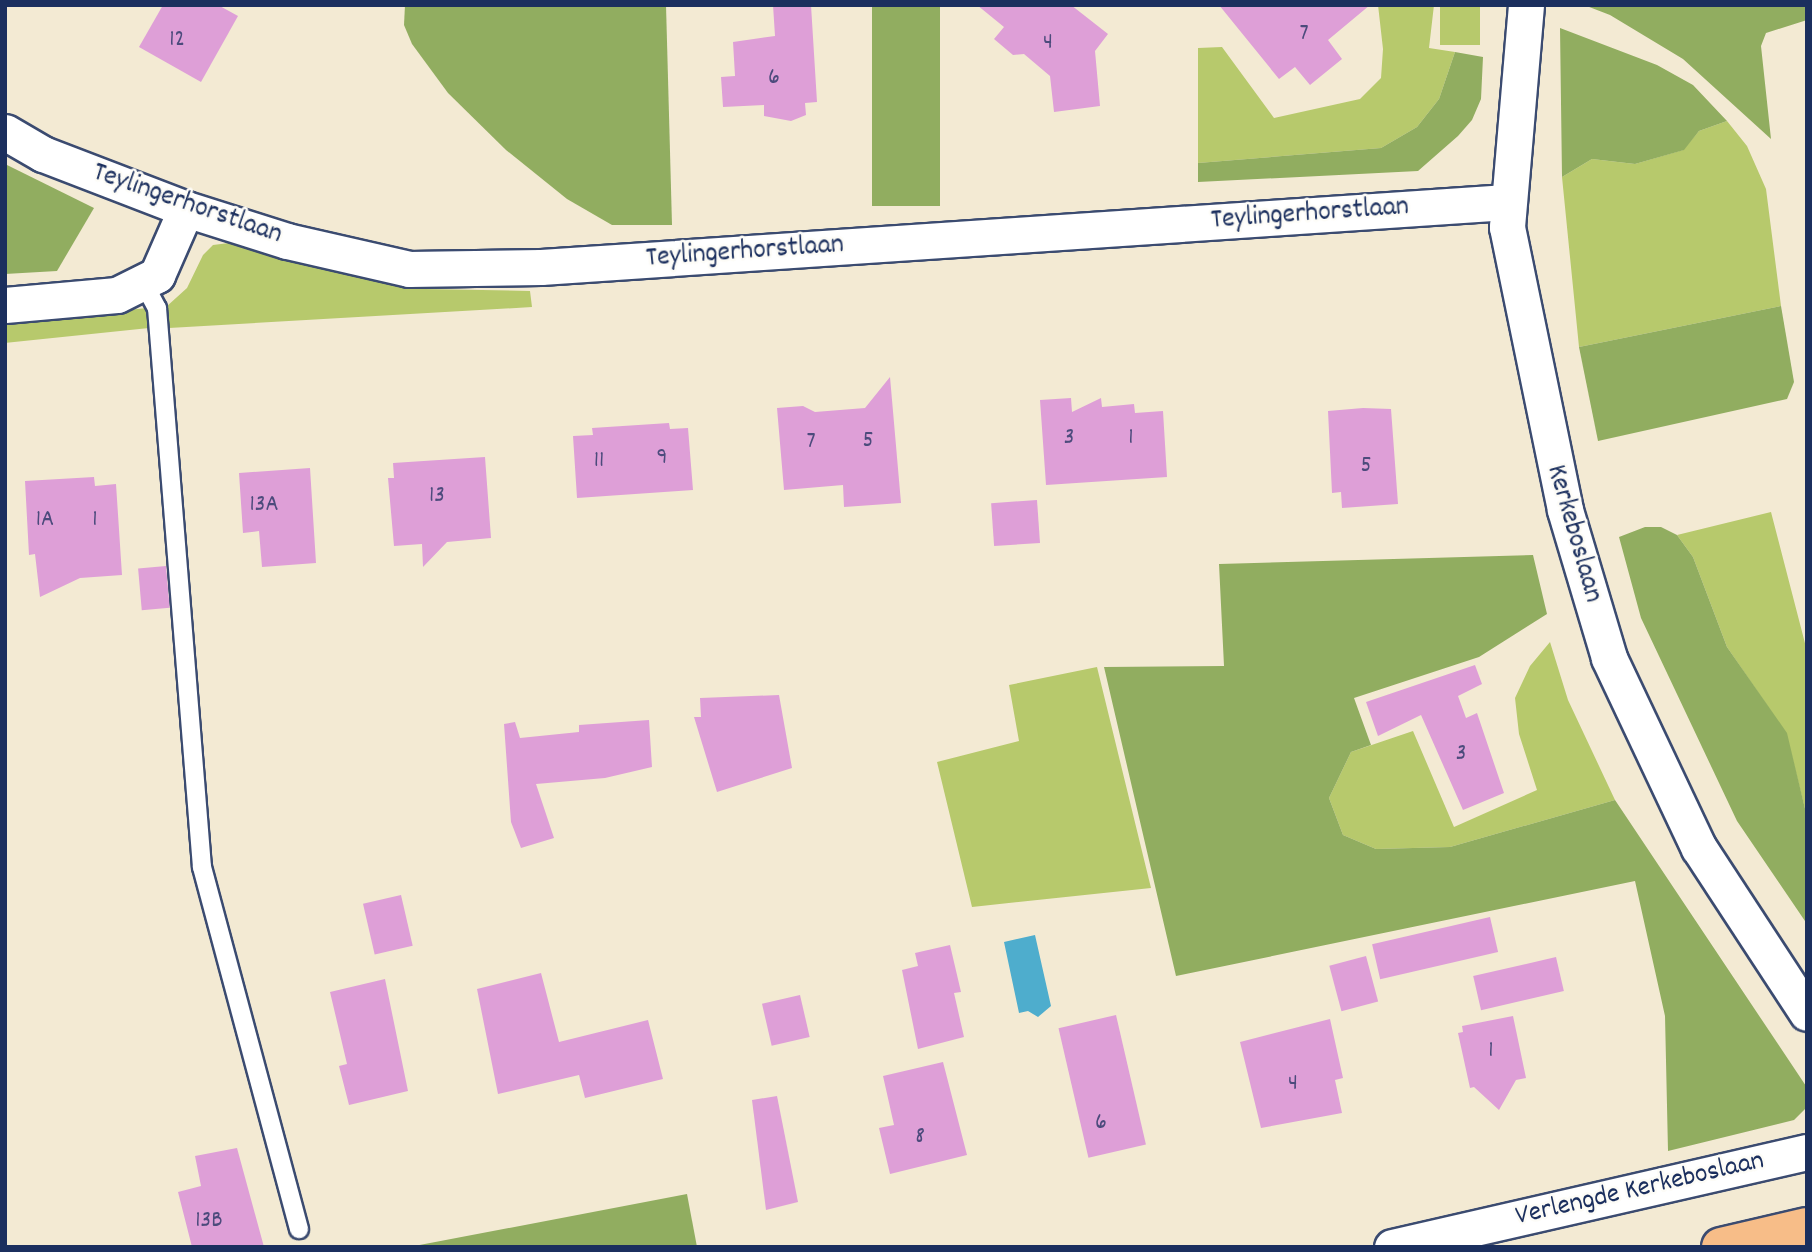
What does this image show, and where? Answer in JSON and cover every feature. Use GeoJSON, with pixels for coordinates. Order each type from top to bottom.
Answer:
{"type":"FeatureCollection","features":[{"type":"Feature","properties":{"kind":"main road"},"geometry":{"type":"LineString","coordinates":[[1721,1247],[1807,1227]]}},
{"type":"Feature","properties":{"kind":"street","name":"Kerkeboslaan"},"geometry":{"type":"LineString","coordinates":[[1527,5],[1507,202],[1507,227],[1552,464],[1609,658],[1699,848],[1807,1013]]}},
{"type":"Feature","properties":{"kind":"street","name":"Teylingerhorstlaan"},"geometry":{"type":"LineString","coordinates":[[5,132],[43,153],[186,209],[287,240],[409,269],[541,267],[1507,202]]}},
{"type":"Feature","properties":{"kind":"street"},"geometry":{"type":"LineString","coordinates":[[5,305],[117,295],[157,275],[186,209]]}},
{"type":"Feature","properties":{"kind":"street","name":"Verlengde Kerkeboslaan"},"geometry":{"type":"LineString","coordinates":[[1392,1247],[1807,1152]]}},
{"type":"Feature","properties":{"kind":"lane"},"geometry":{"type":"LineString","coordinates":[[143,282],[157,308],[202,867],[299,1229]]}},
{"type":"Feature","properties":{"kind":"green space"},"geometry":{"type":"Polygon","coordinates":[[[405,5],[666,5],[672,225],[612,225],[567,199],[506,150],[448,93],[412,44],[404,25],[405,5]]]}},
{"type":"Feature","properties":{"kind":"green space"},"geometry":{"type":"Polygon","coordinates":[[[872,5],[940,5],[940,206],[872,206],[872,5]]]}},
{"type":"Feature","properties":{"kind":"green space"},"geometry":{"type":"Polygon","coordinates":[[[1378,5],[1434,5],[1429,48],[1455,52],[1439,99],[1417,127],[1381,148],[1198,163],[1198,48],[1222,47],[1274,118],[1360,99],[1381,78],[1383,49],[1378,5]]]}},
{"type":"Feature","properties":{"kind":"green space"},"geometry":{"type":"Polygon","coordinates":[[[1440,5],[1480,5],[1480,45],[1440,45],[1440,5]]]}},
{"type":"Feature","properties":{"kind":"green space"},"geometry":{"type":"Polygon","coordinates":[[[1584,5],[1807,5],[1807,20],[1766,33],[1761,46],[1771,139],[1683,59],[1610,15],[1584,5]]]}},
{"type":"Feature","properties":{"kind":"green space"},"geometry":{"type":"Polygon","coordinates":[[[1560,28],[1657,65],[1693,85],[1727,121],[1699,131],[1684,150],[1635,164],[1592,159],[1562,177],[1560,28]]]}},
{"type":"Feature","properties":{"kind":"green space"},"geometry":{"type":"Polygon","coordinates":[[[1455,52],[1483,57],[1481,99],[1472,120],[1458,136],[1418,171],[1198,182],[1198,163],[1381,148],[1417,127],[1439,99],[1455,52]]]}},
{"type":"Feature","properties":{"kind":"green space"},"geometry":{"type":"Polygon","coordinates":[[[1727,121],[1747,146],[1766,189],[1781,306],[1579,347],[1562,177],[1592,159],[1635,164],[1683,150],[1699,131],[1727,121]]]}},
{"type":"Feature","properties":{"kind":"green space"},"geometry":{"type":"Polygon","coordinates":[[[5,164],[94,208],[57,271],[5,274],[5,164]]]}},
{"type":"Feature","properties":{"kind":"green space"},"geometry":{"type":"Polygon","coordinates":[[[229,243],[367,279],[425,289],[530,291],[532,307],[169,328],[166,307],[187,288],[203,255],[213,245],[229,243]]]}},
{"type":"Feature","properties":{"kind":"green space"},"geometry":{"type":"Polygon","coordinates":[[[1781,306],[1794,382],[1787,399],[1598,441],[1579,347],[1781,306]]]}},
{"type":"Feature","properties":{"kind":"green space"},"geometry":{"type":"Polygon","coordinates":[[[147,308],[149,328],[7,343],[5,323],[147,308]]]}},
{"type":"Feature","properties":{"kind":"green space"},"geometry":{"type":"Polygon","coordinates":[[[1771,512],[1807,651],[1807,817],[1786,733],[1727,647],[1693,557],[1677,535],[1771,512]]]}},
{"type":"Feature","properties":{"kind":"green space"},"geometry":{"type":"Polygon","coordinates":[[[1645,527],[1661,527],[1677,535],[1693,557],[1727,647],[1787,733],[1807,817],[1807,924],[1737,821],[1641,618],[1619,537],[1645,527]]]}},
{"type":"Feature","properties":{"kind":"green space"},"geometry":{"type":"Polygon","coordinates":[[[1533,555],[1547,614],[1479,657],[1354,698],[1371,745],[1351,752],[1329,798],[1343,835],[1376,849],[1450,847],[1615,800],[1806,1086],[1807,1107],[1794,1120],[1668,1151],[1665,1016],[1635,881],[1176,976],[1104,667],[1224,666],[1219,564],[1533,555]]]}},
{"type":"Feature","properties":{"kind":"green space"},"geometry":{"type":"Polygon","coordinates":[[[1550,642],[1568,700],[1615,800],[1450,847],[1376,849],[1343,835],[1329,798],[1351,752],[1413,731],[1454,827],[1537,790],[1519,734],[1515,698],[1530,666],[1550,642]]]}},
{"type":"Feature","properties":{"kind":"green space"},"geometry":{"type":"Polygon","coordinates":[[[1097,667],[1151,888],[972,907],[937,762],[1019,741],[1009,685],[1097,667]]]}},
{"type":"Feature","properties":{"kind":"green space"},"geometry":{"type":"Polygon","coordinates":[[[687,1194],[697,1247],[409,1247],[687,1194]]]}},
{"type":"Feature","properties":{"kind":"water"},"geometry":{"type":"Polygon","coordinates":[[[1035,935],[1051,1006],[1038,1017],[1028,1011],[1019,1013],[1004,942],[1035,935]]]}},
{"type":"Feature","properties":{"kind":"building"},"geometry":{"type":"Polygon","coordinates":[[[163,5],[218,5],[238,16],[201,82],[139,47],[163,5]]]}},
{"type":"Feature","properties":{"kind":"building"},"geometry":{"type":"Polygon","coordinates":[[[773,5],[811,5],[817,102],[805,103],[806,115],[791,121],[764,116],[764,105],[723,107],[721,77],[735,76],[733,42],[775,36],[773,5]]]}},
{"type":"Feature","properties":{"kind":"building"},"geometry":{"type":"Polygon","coordinates":[[[977,5],[1071,5],[1108,34],[1095,51],[1100,106],[1054,112],[1050,76],[1024,54],[1013,55],[994,39],[1004,27],[977,5]]]}},
{"type":"Feature","properties":{"kind":"building"},"geometry":{"type":"Polygon","coordinates":[[[1219,5],[1370,5],[1328,40],[1342,59],[1310,85],[1295,67],[1279,79],[1219,5]]]}},
{"type":"Feature","properties":{"kind":"building"},"geometry":{"type":"Polygon","coordinates":[[[890,377],[901,503],[844,507],[843,485],[784,490],[777,408],[803,406],[815,412],[865,408],[890,377]]]}},
{"type":"Feature","properties":{"kind":"building"},"geometry":{"type":"Polygon","coordinates":[[[1071,398],[1072,412],[1101,398],[1102,407],[1134,404],[1135,413],[1163,411],[1167,477],[1046,485],[1040,400],[1071,398]]]}},
{"type":"Feature","properties":{"kind":"building"},"geometry":{"type":"Polygon","coordinates":[[[1391,409],[1398,504],[1342,508],[1341,492],[1332,493],[1328,411],[1391,409]]]}},
{"type":"Feature","properties":{"kind":"building"},"geometry":{"type":"Polygon","coordinates":[[[669,423],[670,429],[688,428],[693,490],[577,498],[573,436],[593,435],[592,428],[669,423]]]}},
{"type":"Feature","properties":{"kind":"building"},"geometry":{"type":"Polygon","coordinates":[[[485,457],[491,538],[447,542],[423,567],[422,544],[394,546],[388,478],[394,478],[393,463],[485,457]]]}},
{"type":"Feature","properties":{"kind":"building"},"geometry":{"type":"Polygon","coordinates":[[[310,468],[316,563],[262,567],[259,531],[243,533],[239,473],[310,468]]]}},
{"type":"Feature","properties":{"kind":"building"},"geometry":{"type":"Polygon","coordinates":[[[94,477],[95,486],[116,484],[122,575],[80,578],[40,597],[35,554],[29,555],[25,481],[94,477]]]}},
{"type":"Feature","properties":{"kind":"building"},"geometry":{"type":"Polygon","coordinates":[[[1037,500],[1040,543],[994,546],[991,503],[1037,500]]]}},
{"type":"Feature","properties":{"kind":"building"},"geometry":{"type":"Polygon","coordinates":[[[166,566],[170,608],[142,610],[138,568],[166,566]]]}},
{"type":"Feature","properties":{"kind":"building"},"geometry":{"type":"Polygon","coordinates":[[[1475,665],[1482,684],[1458,696],[1466,718],[1477,713],[1504,793],[1463,810],[1421,715],[1378,736],[1366,702],[1475,665]]]}},
{"type":"Feature","properties":{"kind":"building"},"geometry":{"type":"Polygon","coordinates":[[[779,695],[792,768],[717,792],[694,717],[701,717],[700,698],[779,695]]]}},
{"type":"Feature","properties":{"kind":"building"},"geometry":{"type":"Polygon","coordinates":[[[649,720],[652,767],[605,778],[536,784],[554,838],[521,848],[511,822],[504,724],[515,722],[520,738],[579,732],[579,725],[649,720]]]}},
{"type":"Feature","properties":{"kind":"building"},"geometry":{"type":"Polygon","coordinates":[[[401,895],[413,946],[375,954],[363,904],[401,895]]]}},
{"type":"Feature","properties":{"kind":"building"},"geometry":{"type":"Polygon","coordinates":[[[1490,917],[1498,952],[1380,979],[1372,944],[1490,917]]]}},
{"type":"Feature","properties":{"kind":"building"},"geometry":{"type":"Polygon","coordinates":[[[950,945],[961,992],[954,993],[964,1037],[918,1049],[902,970],[918,966],[915,953],[950,945]]]}},
{"type":"Feature","properties":{"kind":"building"},"geometry":{"type":"Polygon","coordinates":[[[1366,956],[1378,1001],[1341,1011],[1329,966],[1366,956]]]}},
{"type":"Feature","properties":{"kind":"building"},"geometry":{"type":"Polygon","coordinates":[[[1556,957],[1564,991],[1481,1010],[1473,976],[1556,957]]]}},
{"type":"Feature","properties":{"kind":"building"},"geometry":{"type":"Polygon","coordinates":[[[541,973],[559,1042],[648,1020],[663,1079],[585,1098],[579,1075],[498,1094],[477,989],[541,973]]]}},
{"type":"Feature","properties":{"kind":"building"},"geometry":{"type":"Polygon","coordinates":[[[385,979],[408,1091],[349,1105],[339,1066],[347,1064],[330,992],[385,979]]]}},
{"type":"Feature","properties":{"kind":"building"},"geometry":{"type":"Polygon","coordinates":[[[800,995],[810,1037],[772,1046],[762,1004],[800,995]]]}},
{"type":"Feature","properties":{"kind":"building"},"geometry":{"type":"Polygon","coordinates":[[[1116,1015],[1146,1145],[1088,1158],[1059,1028],[1116,1015]]]}},
{"type":"Feature","properties":{"kind":"building"},"geometry":{"type":"Polygon","coordinates":[[[1513,1016],[1526,1078],[1516,1080],[1499,1110],[1474,1087],[1470,1088],[1458,1033],[1463,1032],[1462,1026],[1513,1016]]]}},
{"type":"Feature","properties":{"kind":"building"},"geometry":{"type":"Polygon","coordinates":[[[1330,1019],[1343,1078],[1335,1080],[1342,1113],[1261,1128],[1240,1042],[1330,1019]]]}},
{"type":"Feature","properties":{"kind":"building"},"geometry":{"type":"Polygon","coordinates":[[[943,1062],[967,1155],[890,1174],[879,1128],[894,1125],[883,1076],[943,1062]]]}},
{"type":"Feature","properties":{"kind":"building"},"geometry":{"type":"Polygon","coordinates":[[[777,1096],[798,1202],[766,1210],[752,1100],[777,1096]]]}},
{"type":"Feature","properties":{"kind":"building"},"geometry":{"type":"Polygon","coordinates":[[[237,1148],[264,1247],[192,1247],[178,1192],[201,1186],[195,1156],[237,1148]]]}}]}
